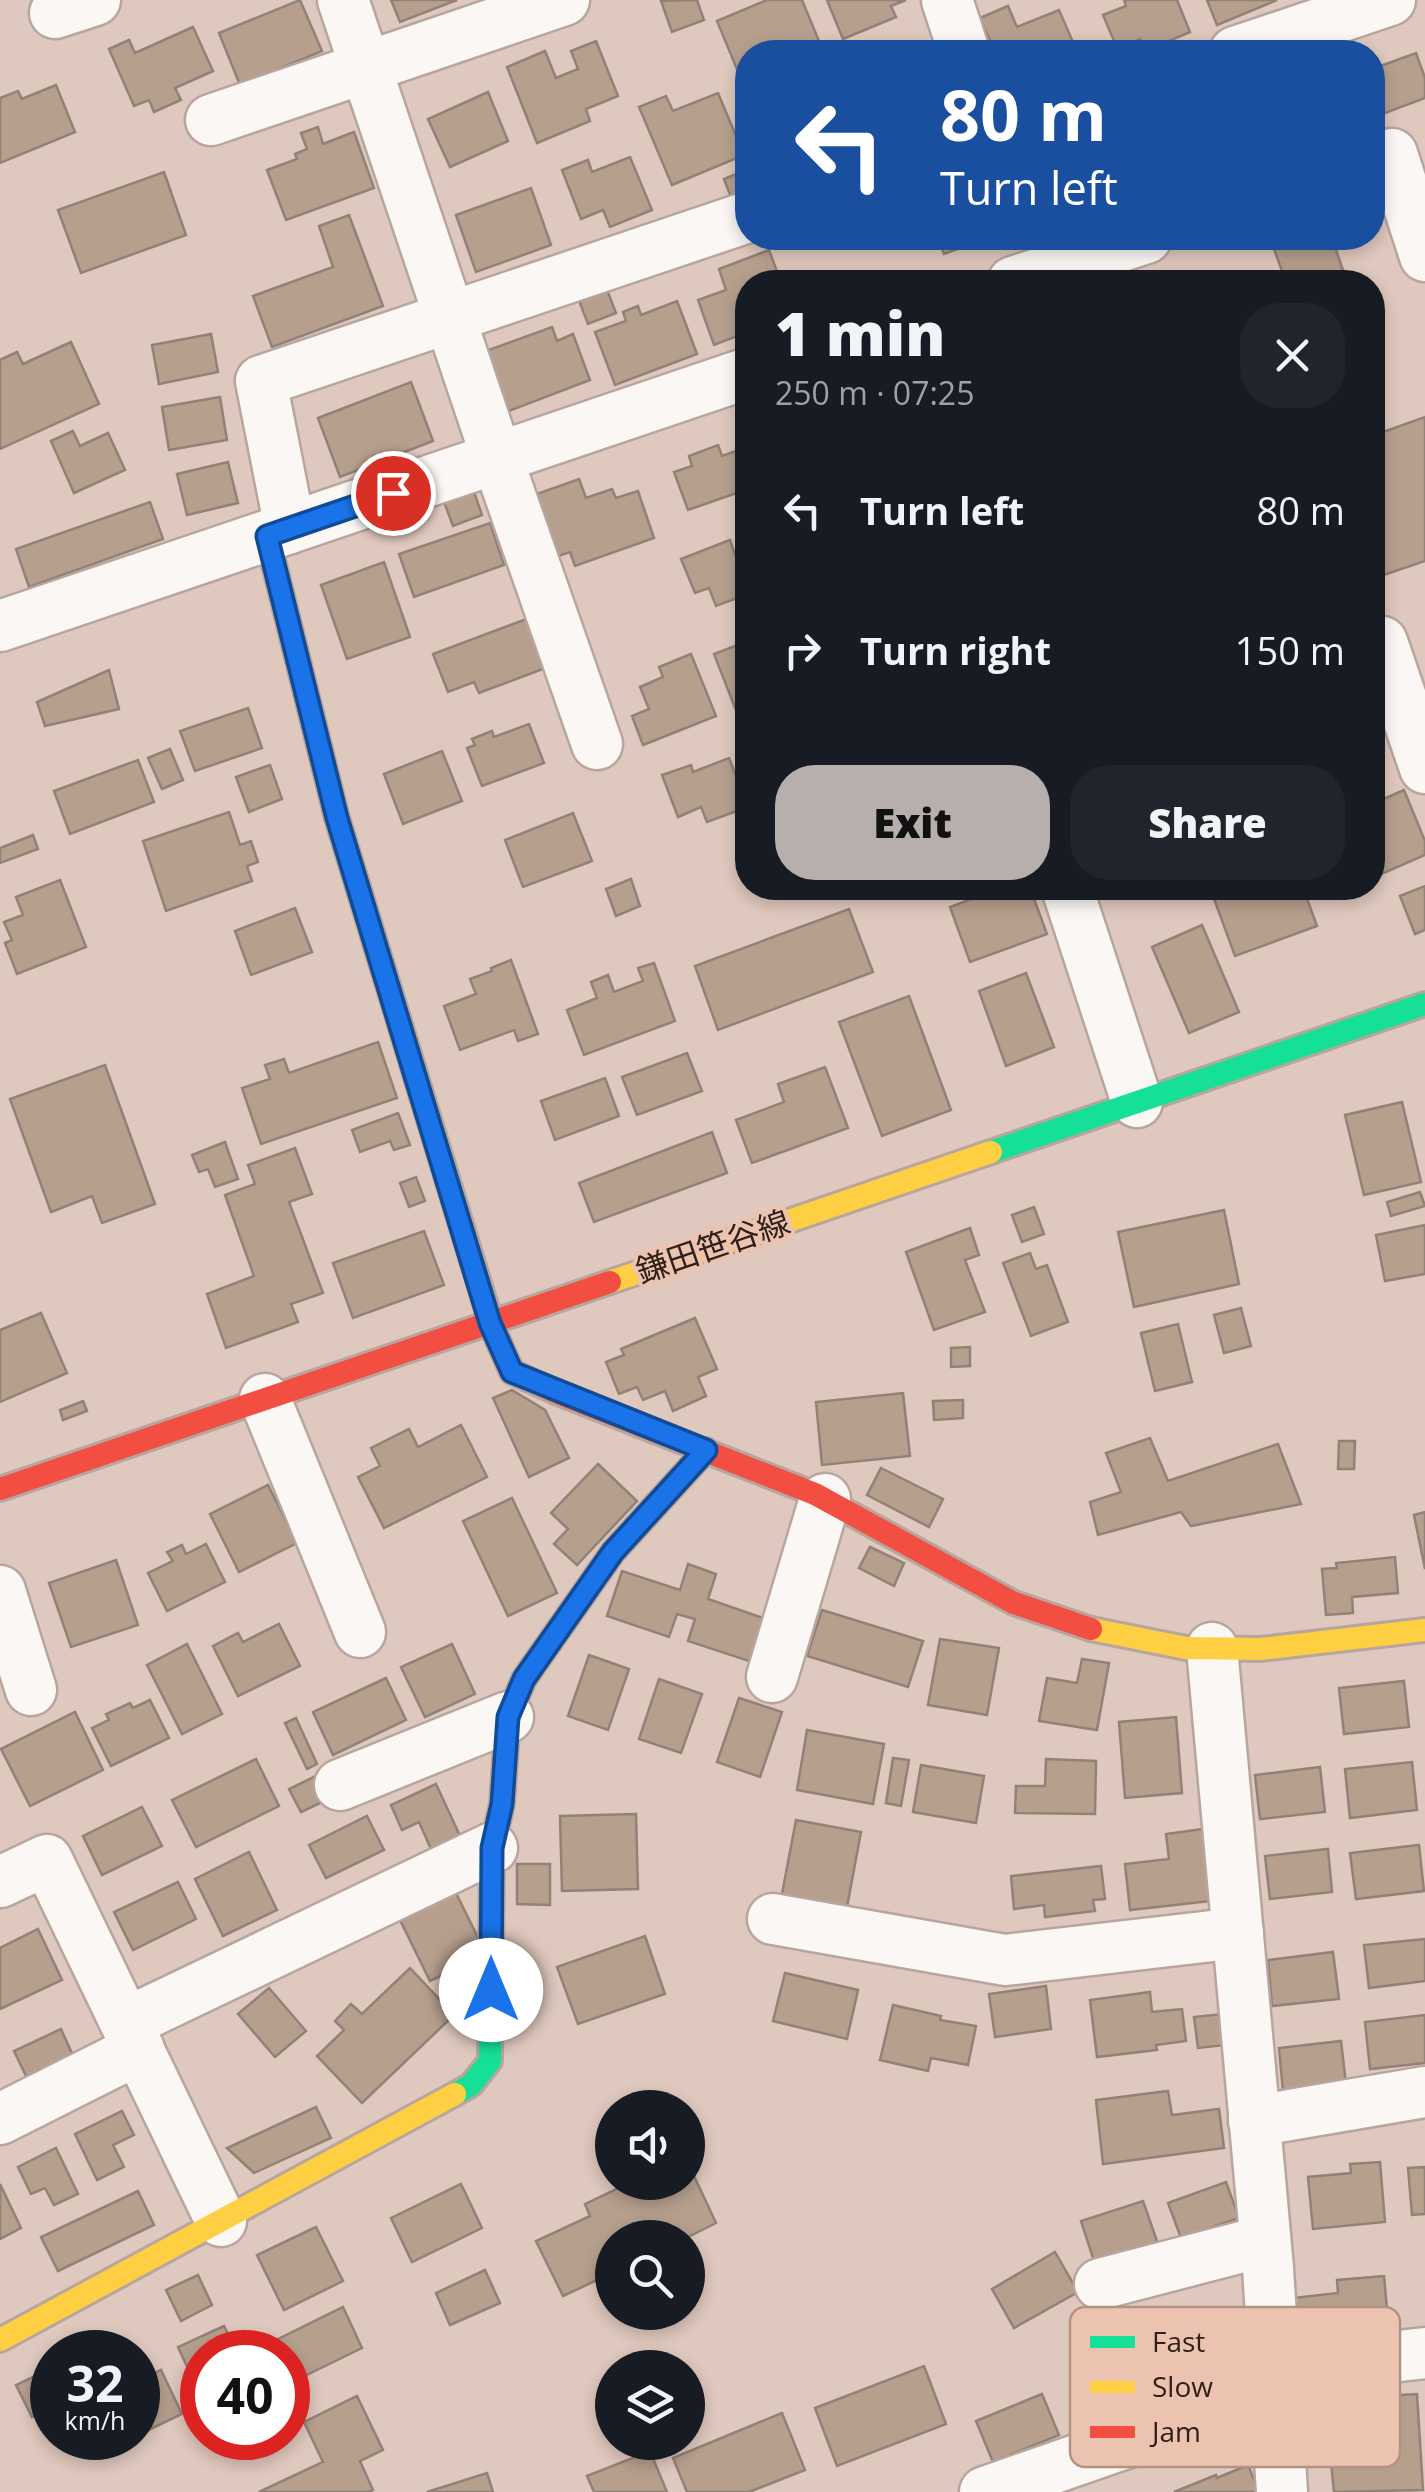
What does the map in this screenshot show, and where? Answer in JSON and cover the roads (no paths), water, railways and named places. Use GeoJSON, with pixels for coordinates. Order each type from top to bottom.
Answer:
{"type":"FeatureCollection","features":[{"type":"Feature","properties":{"kind":"street"},"geometry":{"type":"LineString","coordinates":[[343,0],[598,744]]}},
{"type":"Feature","properties":{"kind":"street"},"geometry":{"type":"LineString","coordinates":[[210,120],[564,0]]}},
{"type":"Feature","properties":{"kind":"street"},"geometry":{"type":"LineString","coordinates":[[946,0],[960,40]]}},
{"type":"Feature","properties":{"kind":"street"},"geometry":{"type":"LineString","coordinates":[[1271,40],[1390,0]]}},
{"type":"Feature","properties":{"kind":"street"},"geometry":{"type":"LineString","coordinates":[[1397,153],[1425,256]]}},
{"type":"Feature","properties":{"kind":"street"},"geometry":{"type":"LineString","coordinates":[[735,221],[261,381],[278,532],[337,818],[490,1323],[512,1372],[825,1499],[1014,1602],[1079,1627],[1186,1648],[1262,1650],[1425,1630]]}},
{"type":"Feature","properties":{"kind":"street"},"geometry":{"type":"LineString","coordinates":[[1026,265],[1093,250]]}},
{"type":"Feature","properties":{"kind":"street"},"geometry":{"type":"LineString","coordinates":[[0,626],[735,377]]}},
{"type":"Feature","properties":{"kind":"street"},"geometry":{"type":"LineString","coordinates":[[1385,651],[1425,768]]}},
{"type":"Feature","properties":{"kind":"street"},"geometry":{"type":"LineString","coordinates":[[1071,900],[1138,1102]]}},
{"type":"Feature","properties":{"kind":"street","name":"鎌田笹谷線"},"geometry":{"type":"LineString","coordinates":[[0,1489],[1425,1004]]}},
{"type":"Feature","properties":{"kind":"street"},"geometry":{"type":"LineString","coordinates":[[265,1399],[360,1632]]}},
{"type":"Feature","properties":{"kind":"street"},"geometry":{"type":"LineString","coordinates":[[0,2340],[471,2085],[490,2060],[492,1848],[502,1804],[508,1717],[524,1679],[613,1552],[706,1450]]}},
{"type":"Feature","properties":{"kind":"street"},"geometry":{"type":"LineString","coordinates":[[772,1677],[825,1499]]}},
{"type":"Feature","properties":{"kind":"street"},"geometry":{"type":"LineString","coordinates":[[0,1590],[31,1690]]}},
{"type":"Feature","properties":{"kind":"street"},"geometry":{"type":"LineString","coordinates":[[1212,1648],[1269,2307]]}},
{"type":"Feature","properties":{"kind":"street"},"geometry":{"type":"LineString","coordinates":[[340,1785],[508,1717]]}},
{"type":"Feature","properties":{"kind":"street"},"geometry":{"type":"LineString","coordinates":[[0,2119],[132,2036],[492,1848]]}},
{"type":"Feature","properties":{"kind":"street"},"geometry":{"type":"LineString","coordinates":[[0,1882],[47,1860],[221,2221]]}},
{"type":"Feature","properties":{"kind":"street"},"geometry":{"type":"LineString","coordinates":[[773,1919],[1005,1960],[1238,1933]]}},
{"type":"Feature","properties":{"kind":"street"},"geometry":{"type":"LineString","coordinates":[[1254,2121],[1425,2092]]}},
{"type":"Feature","properties":{"kind":"street"},"geometry":{"type":"LineString","coordinates":[[1100,2284],[1265,2241]]}},
{"type":"Feature","properties":{"kind":"street"},"geometry":{"type":"LineString","coordinates":[[1400,2357],[1425,2353]]}},
{"type":"Feature","properties":{"kind":"street"},"geometry":{"type":"LineString","coordinates":[[985,2492],[1070,2459]]}},
{"type":"Feature","properties":{"kind":"street"},"geometry":{"type":"LineString","coordinates":[[1280,2467],[1282,2492]]}}]}
